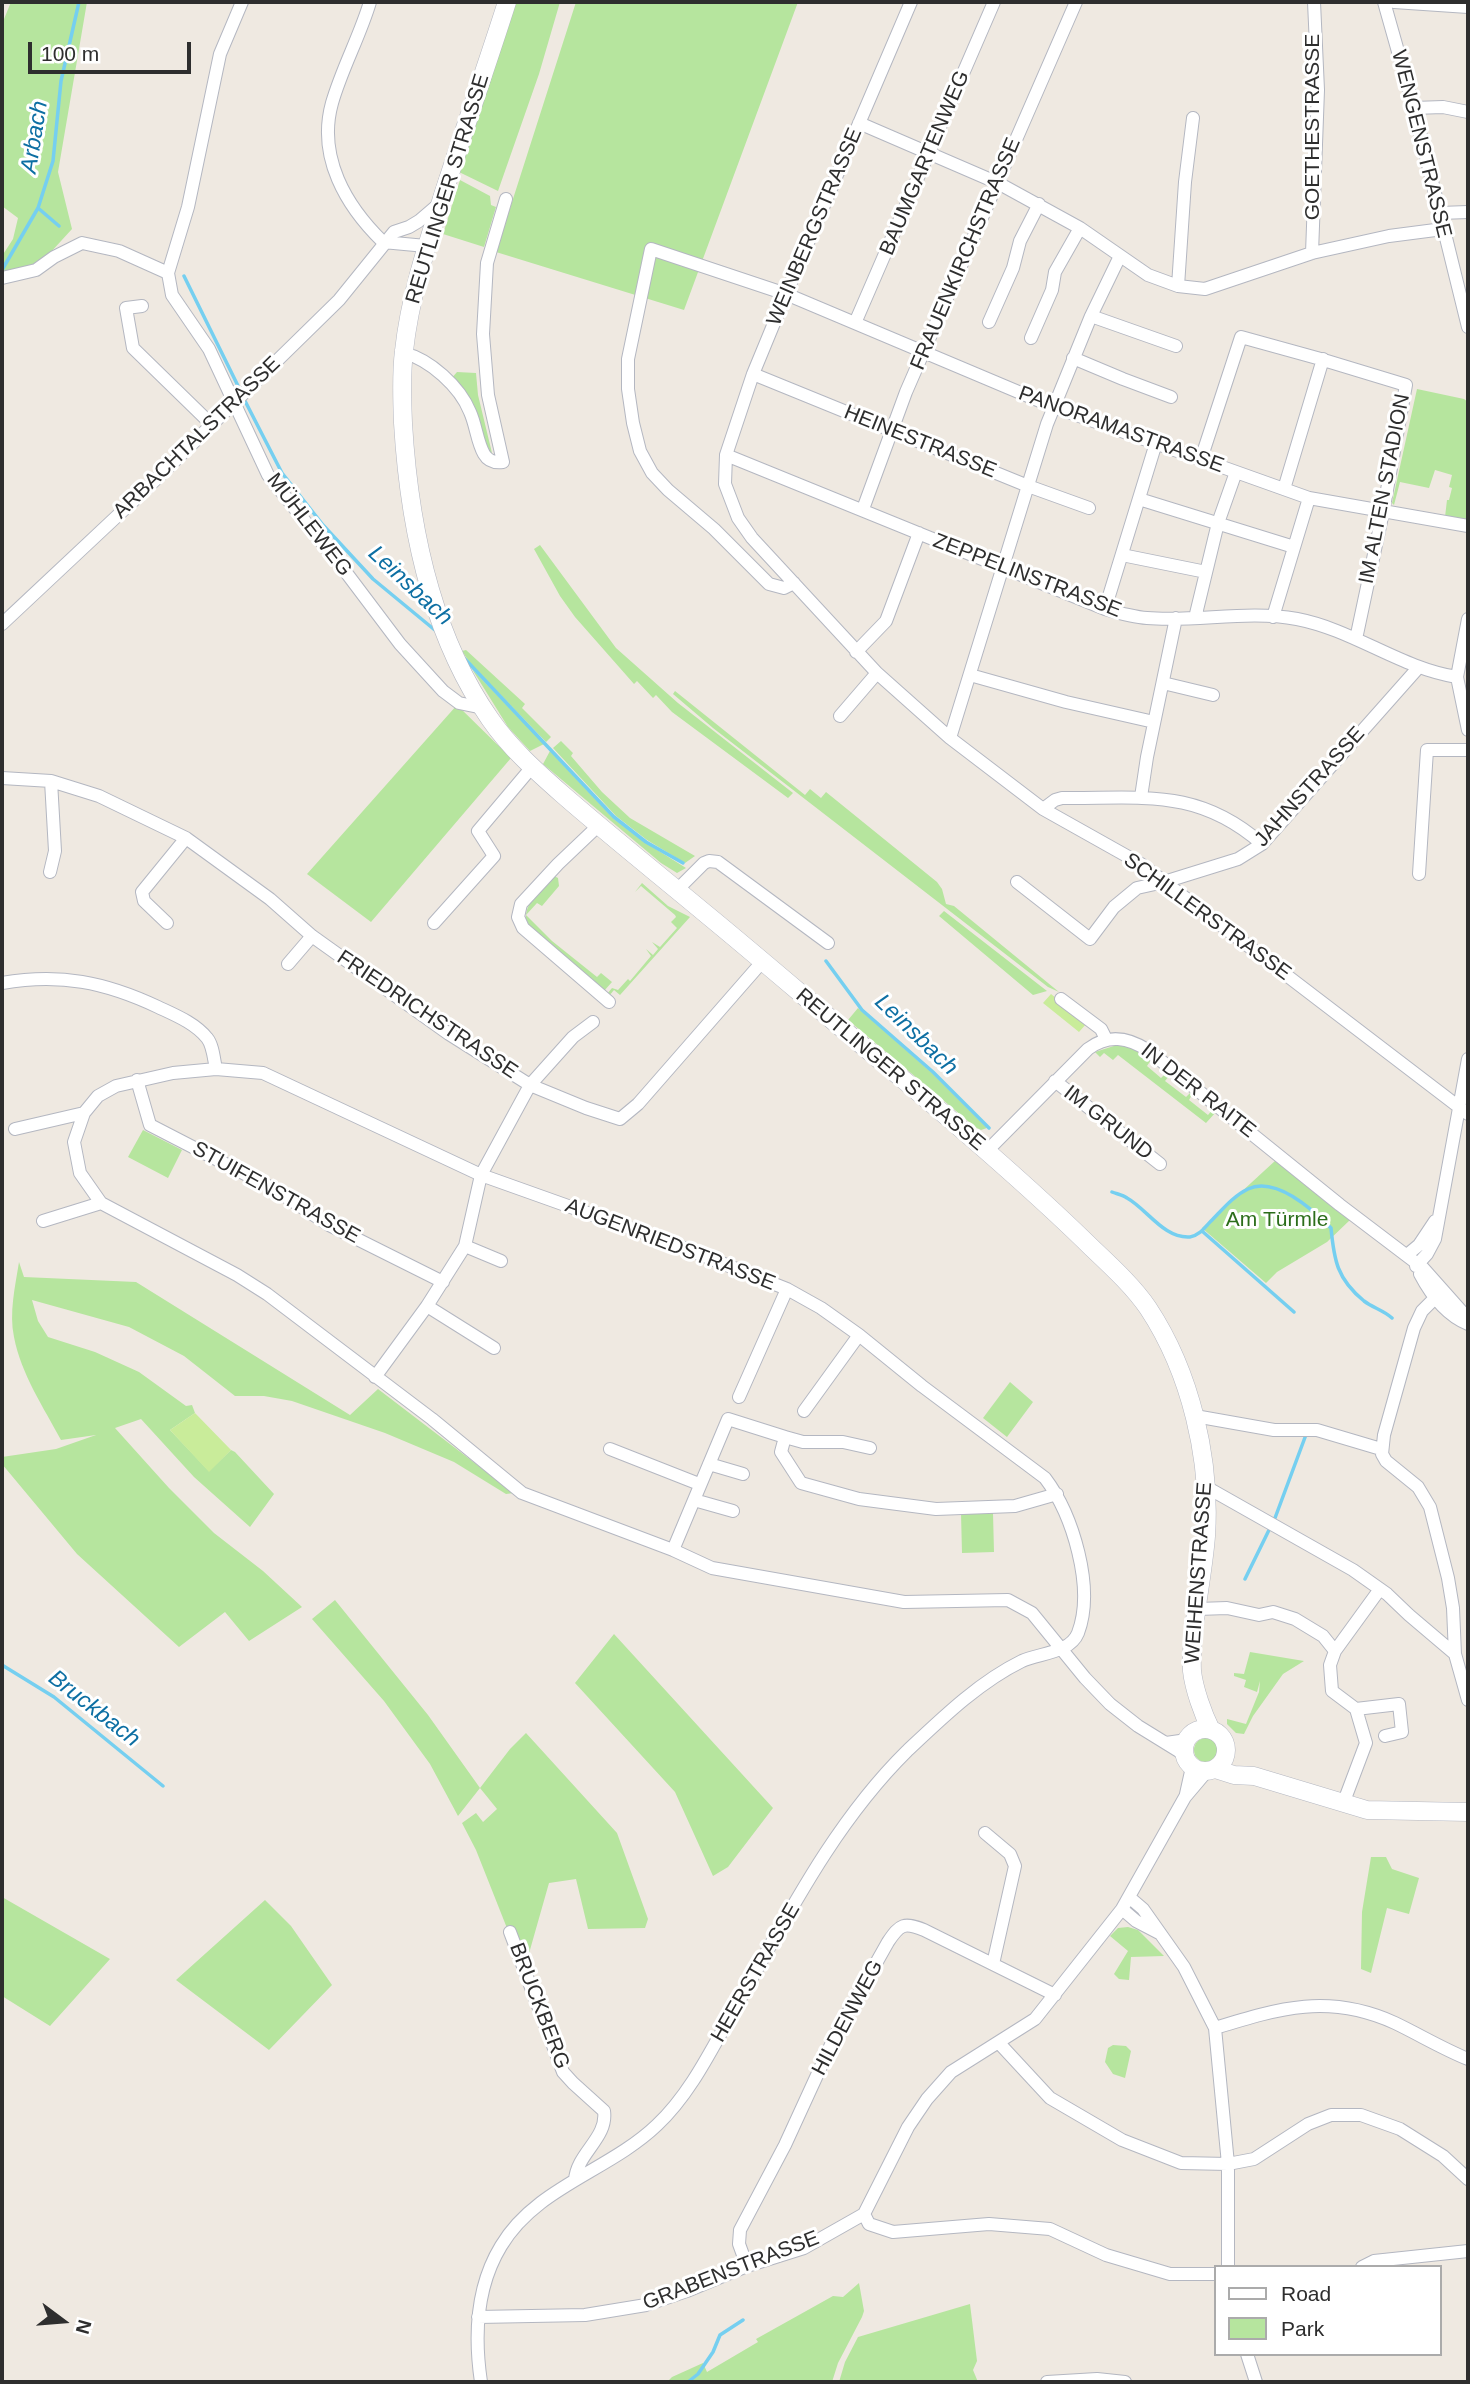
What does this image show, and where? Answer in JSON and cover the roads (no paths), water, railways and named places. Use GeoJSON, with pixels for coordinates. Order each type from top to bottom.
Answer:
{"type":"FeatureCollection","features":[{"type":"Feature","properties":{"kind":"main road","name":"REUTLINGER STRASSE"},"geometry":{"type":"LineString","coordinates":[[507,2],[426,246],[410,308],[403,353],[402,397],[407,472],[418,541],[439,619],[472,691],[493,724],[532,767],[598,826],[986,1152],[1075,1231],[1148,1307],[1173,1358],[1195,1416]]}},
{"type":"Feature","properties":{"kind":"main road","name":"WEIHENSTRASSE"},"geometry":{"type":"LineString","coordinates":[[1195,1416],[1208,1488],[1192,1672],[1202,1752]]}},
{"type":"Feature","properties":{"kind":"main road"},"geometry":{"type":"LineString","coordinates":[[1202,1752],[1254,1776],[1367,1810],[1467,1810]]}},
{"type":"Feature","properties":{"kind":"street"},"geometry":{"type":"LineString","coordinates":[[4,277],[36,270],[82,243],[119,251],[168,273],[188,207],[220,54],[242,2]]}},
{"type":"Feature","properties":{"kind":"street"},"geometry":{"type":"LineString","coordinates":[[370,2],[332,105],[330,155],[341,189],[360,217],[383,242],[426,246]]}},
{"type":"Feature","properties":{"kind":"street","name":"WEINBERGSTRASSE"},"geometry":{"type":"LineString","coordinates":[[726,455],[753,374],[911,2]]}},
{"type":"Feature","properties":{"kind":"street","name":"BAUMGARTENWEG"},"geometry":{"type":"LineString","coordinates":[[855,323],[995,2]]}},
{"type":"Feature","properties":{"kind":"street","name":"FRAUENKIRCHSTRASSE"},"geometry":{"type":"LineString","coordinates":[[863,509],[891,431],[924,352],[1076,2]]}},
{"type":"Feature","properties":{"kind":"street","name":"GOETHESTRASSE"},"geometry":{"type":"LineString","coordinates":[[1312,253],[1318,90],[1314,2]]}},
{"type":"Feature","properties":{"kind":"street","name":"WENGENSTRASSE"},"geometry":{"type":"LineString","coordinates":[[1384,2],[1468,318]]}},
{"type":"Feature","properties":{"kind":"street"},"geometry":{"type":"LineString","coordinates":[[1394,2],[1463,5]]}},
{"type":"Feature","properties":{"kind":"street"},"geometry":{"type":"LineString","coordinates":[[1414,108],[1443,107],[1468,112]]}},
{"type":"Feature","properties":{"kind":"street"},"geometry":{"type":"LineString","coordinates":[[1178,286],[1185,182],[1193,118]]}},
{"type":"Feature","properties":{"kind":"street"},"geometry":{"type":"LineString","coordinates":[[859,123],[1040,204],[1155,279],[1178,286],[1205,289],[1312,253],[1389,236],[1443,229]]}},
{"type":"Feature","properties":{"kind":"street"},"geometry":{"type":"LineString","coordinates":[[403,353],[422,358],[458,393],[470,410],[484,454],[489,460],[503,462],[488,395],[483,334],[487,263],[506,199]]}},
{"type":"Feature","properties":{"kind":"street","name":"ARBACHTALSTRASSE"},"geometry":{"type":"LineString","coordinates":[[2,624],[147,488],[339,300],[383,242],[394,232],[409,227],[440,203]]}},
{"type":"Feature","properties":{"kind":"street"},"geometry":{"type":"LineString","coordinates":[[989,322],[1013,268],[1020,241],[1040,204]]}},
{"type":"Feature","properties":{"kind":"street"},"geometry":{"type":"LineString","coordinates":[[1440,214],[1468,212]]}},
{"type":"Feature","properties":{"kind":"street"},"geometry":{"type":"LineString","coordinates":[[409,227],[420,234],[426,246]]}},
{"type":"Feature","properties":{"kind":"street"},"geometry":{"type":"LineString","coordinates":[[1031,338],[1052,290],[1055,272],[1080,228]]}},
{"type":"Feature","properties":{"kind":"street","name":"PANORAMASTRASSE"},"geometry":{"type":"LineString","coordinates":[[794,583],[784,588],[769,584],[714,529],[668,490],[642,457],[631,412],[628,359],[651,249],[786,294],[1054,407],[1309,498],[1468,526]]}},
{"type":"Feature","properties":{"kind":"street"},"geometry":{"type":"LineString","coordinates":[[950,738],[1054,407],[1091,316],[1120,256]]}},
{"type":"Feature","properties":{"kind":"street","name":"MÜHLEWEG"},"geometry":{"type":"LineString","coordinates":[[168,273],[172,295],[209,349],[268,475],[400,644],[443,691],[459,703],[483,708]]}},
{"type":"Feature","properties":{"kind":"street"},"geometry":{"type":"LineString","coordinates":[[142,306],[126,308],[133,348],[211,424]]}},
{"type":"Feature","properties":{"kind":"street"},"geometry":{"type":"LineString","coordinates":[[1091,316],[1176,346]]}},
{"type":"Feature","properties":{"kind":"street","name":"IM ALTEN STADION"},"geometry":{"type":"LineString","coordinates":[[1201,460],[1241,337],[1406,385],[1356,639]]}},
{"type":"Feature","properties":{"kind":"street"},"geometry":{"type":"LineString","coordinates":[[1073,358],[1171,397]]}},
{"type":"Feature","properties":{"kind":"street"},"geometry":{"type":"LineString","coordinates":[[1284,489],[1322,359]]}},
{"type":"Feature","properties":{"kind":"street","name":"HEINESTRASSE"},"geometry":{"type":"LineString","coordinates":[[753,374],[1028,486],[1089,508]]}},
{"type":"Feature","properties":{"kind":"street"},"geometry":{"type":"LineString","coordinates":[[1105,610],[1156,443]]}},
{"type":"Feature","properties":{"kind":"street","name":"SCHILLERSTRASSE"},"geometry":{"type":"LineString","coordinates":[[726,455],[724,484],[738,518],[751,538],[856,652],[950,738],[1044,809],[1141,864],[1464,1112]]}},
{"type":"Feature","properties":{"kind":"street","name":"ZEPPELINSTRASSE"},"geometry":{"type":"LineString","coordinates":[[726,455],[1105,610],[1139,618],[1273,617],[1316,624],[1418,668],[1457,677]]}},
{"type":"Feature","properties":{"kind":"street"},"geometry":{"type":"LineString","coordinates":[[1195,618],[1218,523],[1236,472]]}},
{"type":"Feature","properties":{"kind":"street"},"geometry":{"type":"LineString","coordinates":[[1273,617],[1309,498]]}},
{"type":"Feature","properties":{"kind":"street"},"geometry":{"type":"LineString","coordinates":[[1139,499],[1294,547]]}},
{"type":"Feature","properties":{"kind":"street"},"geometry":{"type":"LineString","coordinates":[[856,652],[886,621],[919,533]]}},
{"type":"Feature","properties":{"kind":"street"},"geometry":{"type":"LineString","coordinates":[[1122,555],[1206,572]]}},
{"type":"Feature","properties":{"kind":"street"},"geometry":{"type":"LineString","coordinates":[[1141,797],[1176,618]]}},
{"type":"Feature","properties":{"kind":"street"},"geometry":{"type":"LineString","coordinates":[[1468,619],[1457,677],[1468,730]]}},
{"type":"Feature","properties":{"kind":"street","name":"JAHNSTRASSE"},"geometry":{"type":"LineString","coordinates":[[1017,882],[1090,939],[1114,907],[1137,888],[1238,859],[1262,844],[1418,668]]}},
{"type":"Feature","properties":{"kind":"street"},"geometry":{"type":"LineString","coordinates":[[840,716],[877,673]]}},
{"type":"Feature","properties":{"kind":"street"},"geometry":{"type":"LineString","coordinates":[[970,675],[1066,702],[1154,722]]}},
{"type":"Feature","properties":{"kind":"street"},"geometry":{"type":"LineString","coordinates":[[1163,683],[1213,695]]}},
{"type":"Feature","properties":{"kind":"street"},"geometry":{"type":"LineString","coordinates":[[1419,874],[1427,750],[1468,750]]}},
{"type":"Feature","properties":{"kind":"street"},"geometry":{"type":"LineString","coordinates":[[434,923],[494,856],[478,831],[532,767]]}},
{"type":"Feature","properties":{"kind":"street","name":"FRIEDRICHSTRASSE"},"geometry":{"type":"LineString","coordinates":[[2,778],[51,781],[99,796],[186,838],[270,899],[312,936],[449,1034],[530,1085],[620,1119],[638,1104],[762,962]]}},
{"type":"Feature","properties":{"kind":"street"},"geometry":{"type":"LineString","coordinates":[[50,872],[55,851],[51,781]]}},
{"type":"Feature","properties":{"kind":"street"},"geometry":{"type":"LineString","coordinates":[[1044,809],[1062,798],[1167,799],[1222,815],[1262,844]]}},
{"type":"Feature","properties":{"kind":"street"},"geometry":{"type":"LineString","coordinates":[[598,826],[521,904],[518,917],[526,931],[609,1002]]}},
{"type":"Feature","properties":{"kind":"street"},"geometry":{"type":"LineString","coordinates":[[167,923],[146,904],[142,892],[186,838]]}},
{"type":"Feature","properties":{"kind":"street"},"geometry":{"type":"LineString","coordinates":[[677,890],[704,863],[718,862],[828,943]]}},
{"type":"Feature","properties":{"kind":"street"},"geometry":{"type":"LineString","coordinates":[[288,964],[312,936]]}},
{"type":"Feature","properties":{"kind":"street"},"geometry":{"type":"LineString","coordinates":[[2,983],[62,978],[101,984],[133,995],[182,1018],[209,1040],[216,1069]]}},
{"type":"Feature","properties":{"kind":"street"},"geometry":{"type":"LineString","coordinates":[[986,1152],[1087,1049],[1106,1039],[1101,1029],[1061,999]]}},
{"type":"Feature","properties":{"kind":"street"},"geometry":{"type":"LineString","coordinates":[[376,1377],[427,1306],[465,1246],[467,1226],[481,1175],[530,1085],[573,1037],[593,1022]]}},
{"type":"Feature","properties":{"kind":"street","name":"IN DER RAITE"},"geometry":{"type":"LineString","coordinates":[[1106,1039],[1126,1040],[1149,1051],[1429,1274],[1439,1295],[1463,1313],[1468,1323]]}},
{"type":"Feature","properties":{"kind":"street"},"geometry":{"type":"LineString","coordinates":[[1413,1262],[1439,1212],[1464,1112],[1468,1059]]}},
{"type":"Feature","properties":{"kind":"street","name":"AUGENRIEDSTRASSE"},"geometry":{"type":"LineString","coordinates":[[15,1129],[84,1113],[98,1096],[116,1086],[137,1080],[216,1069],[263,1073],[481,1175],[678,1245],[787,1289],[821,1308],[859,1335],[1045,1478],[1057,1494],[1083,1570],[1085,1606],[1077,1637],[1061,1649]]}},
{"type":"Feature","properties":{"kind":"street","name":"STUIFENSTRASSE"},"geometry":{"type":"LineString","coordinates":[[137,1080],[150,1125],[274,1189],[329,1225],[443,1282]]}},
{"type":"Feature","properties":{"kind":"street","name":"IM GRUND"},"geometry":{"type":"LineString","coordinates":[[1055,1081],[1160,1164]]}},
{"type":"Feature","properties":{"kind":"street"},"geometry":{"type":"LineString","coordinates":[[84,1113],[74,1142],[80,1173],[101,1203],[268,1294],[432,1419],[522,1493],[673,1550],[712,1568],[904,1602],[1008,1600],[1032,1613],[1110,1704],[1138,1726],[1166,1743],[1202,1752],[1185,1797],[1125,1903],[1035,2019],[951,2072],[927,2099],[908,2127],[864,2214],[869,2224],[893,2232],[989,2224],[1049,2229],[1106,2255],[1170,2274],[1214,2273]]}},
{"type":"Feature","properties":{"kind":"street"},"geometry":{"type":"LineString","coordinates":[[43,1221],[101,1203]]}},
{"type":"Feature","properties":{"kind":"street"},"geometry":{"type":"LineString","coordinates":[[465,1246],[501,1261]]}},
{"type":"Feature","properties":{"kind":"street"},"geometry":{"type":"LineString","coordinates":[[739,1397],[787,1289]]}},
{"type":"Feature","properties":{"kind":"street"},"geometry":{"type":"LineString","coordinates":[[1439,1295],[1422,1311],[1414,1328],[1381,1449],[1386,1461],[1418,1486],[1430,1507],[1452,1598],[1468,1700]]}},
{"type":"Feature","properties":{"kind":"street"},"geometry":{"type":"LineString","coordinates":[[427,1306],[494,1348]]}},
{"type":"Feature","properties":{"kind":"street"},"geometry":{"type":"LineString","coordinates":[[804,1411],[859,1335]]}},
{"type":"Feature","properties":{"kind":"street"},"geometry":{"type":"LineString","coordinates":[[1195,1416],[1274,1430],[1317,1430],[1381,1449]]}},
{"type":"Feature","properties":{"kind":"street"},"geometry":{"type":"LineString","coordinates":[[673,1550],[728,1419],[803,1442],[843,1442],[870,1448]]}},
{"type":"Feature","properties":{"kind":"street"},"geometry":{"type":"LineString","coordinates":[[785,1437],[781,1452],[801,1483],[859,1499],[936,1509],[1015,1506],[1057,1494]]}},
{"type":"Feature","properties":{"kind":"street"},"geometry":{"type":"LineString","coordinates":[[610,1449],[699,1484]]}},
{"type":"Feature","properties":{"kind":"street"},"geometry":{"type":"LineString","coordinates":[[709,1464],[743,1474]]}},
{"type":"Feature","properties":{"kind":"street"},"geometry":{"type":"LineString","coordinates":[[1208,1488],[1342,1563],[1380,1588],[1461,1659]]}},
{"type":"Feature","properties":{"kind":"street"},"geometry":{"type":"LineString","coordinates":[[694,1500],[733,1511]]}},
{"type":"Feature","properties":{"kind":"street"},"geometry":{"type":"LineString","coordinates":[[1343,1804],[1366,1743],[1356,1709],[1332,1691],[1330,1665],[1335,1651],[1380,1588]]}},
{"type":"Feature","properties":{"kind":"street"},"geometry":{"type":"LineString","coordinates":[[1198,1609],[1227,1608],[1259,1615],[1273,1612],[1295,1619],[1323,1636],[1335,1651]]}},
{"type":"Feature","properties":{"kind":"street","name":"HEERSTRASSE"},"geometry":{"type":"LineString","coordinates":[[481,2382],[479,2301],[488,2270],[508,2234],[537,2205],[638,2141],[674,2106],[710,2052],[833,1841],[857,1806],[884,1775],[936,1725],[996,1676],[1038,1654],[1061,1649]]}},
{"type":"Feature","properties":{"kind":"street"},"geometry":{"type":"LineString","coordinates":[[1356,1709],[1399,1704],[1402,1732],[1385,1736]]}},
{"type":"Feature","properties":{"kind":"street"},"geometry":{"type":"LineString","coordinates":[[985,1833],[1010,1854],[1015,1866],[993,1964]]}},
{"type":"Feature","properties":{"kind":"street"},"geometry":{"type":"LineString","coordinates":[[1125,1903],[1143,1909],[1184,1967],[1215,2028],[1227,2164],[1228,2265]]}},
{"type":"Feature","properties":{"kind":"street","name":"HILDENWEG"},"geometry":{"type":"LineString","coordinates":[[747,2266],[740,2244],[740,2230],[785,2145],[835,2036],[893,1934],[904,1924],[916,1927],[1055,1995]]}},
{"type":"Feature","properties":{"kind":"street","name":"BRUCKBERG"},"geometry":{"type":"LineString","coordinates":[[510,1932],[563,2072],[604,2111],[603,2129],[581,2160],[575,2180]]}},
{"type":"Feature","properties":{"kind":"street"},"geometry":{"type":"LineString","coordinates":[[1215,2028],[1290,2007],[1327,2006],[1360,2011],[1393,2022],[1468,2059]]}},
{"type":"Feature","properties":{"kind":"street"},"geometry":{"type":"LineString","coordinates":[[999,2043],[1050,2098],[1122,2140],[1181,2163],[1227,2164],[1254,2159],[1300,2129],[1331,2115],[1362,2115],[1400,2129],[1443,2156],[1468,2179]]}},
{"type":"Feature","properties":{"kind":"street","name":"GRABENSTRASSE"},"geometry":{"type":"LineString","coordinates":[[478,2317],[573,2316],[616,2311],[687,2291],[747,2266],[804,2248],[864,2214]]}},
{"type":"Feature","properties":{"kind":"street"},"geometry":{"type":"LineString","coordinates":[[1366,2265],[1374,2261],[1468,2251]]}},
{"type":"Feature","properties":{"kind":"street"},"geometry":{"type":"LineString","coordinates":[[1248,2356],[1256,2382]]}},
{"type":"Feature","properties":{"kind":"street"},"geometry":{"type":"LineString","coordinates":[[1047,2382],[1097,2379],[1125,2382]]}},
{"type":"Feature","properties":{"kind":"waterway","name":"Arbach"},"geometry":{"type":"LineString","coordinates":[[2,270],[38,208],[53,161],[61,81],[79,2]]}},
{"type":"Feature","properties":{"kind":"waterway","name":"Leinsbach"},"geometry":{"type":"LineString","coordinates":[[38,208],[59,226]]}},
{"type":"Feature","properties":{"kind":"waterway","name":"Leinsbach"},"geometry":{"type":"LineString","coordinates":[[184,276],[241,392]]}},
{"type":"Feature","properties":{"kind":"waterway","name":"Leinsbach"},"geometry":{"type":"LineString","coordinates":[[244,399],[282,473],[323,525],[373,579],[436,631]]}},
{"type":"Feature","properties":{"kind":"waterway","name":"Leinsbach"},"geometry":{"type":"LineString","coordinates":[[464,658],[614,817],[646,842],[683,863]]}},
{"type":"Feature","properties":{"kind":"waterway","name":"Leinsbach"},"geometry":{"type":"LineString","coordinates":[[826,961],[862,1010],[933,1072],[989,1128]]}},
{"type":"Feature","properties":{"kind":"waterway","name":"Leinsbach"},"geometry":{"type":"LineString","coordinates":[[1112,1192],[1124,1196],[1172,1233],[1190,1237],[1199,1233],[1233,1199],[1248,1189],[1259,1186],[1282,1191],[1304,1204],[1331,1228],[1342,1277],[1364,1301],[1392,1318]]}},
{"type":"Feature","properties":{"kind":"waterway"},"geometry":{"type":"LineString","coordinates":[[1202,1231],[1294,1312]]}},
{"type":"Feature","properties":{"kind":"waterway"},"geometry":{"type":"LineString","coordinates":[[1275,1518],[1307,1432]]}},
{"type":"Feature","properties":{"kind":"waterway"},"geometry":{"type":"LineString","coordinates":[[1245,1579],[1269,1530]]}},
{"type":"Feature","properties":{"kind":"waterway","name":"Bruckbach"},"geometry":{"type":"LineString","coordinates":[[2,1665],[54,1697],[163,1786]]}},
{"type":"Feature","properties":{"kind":"waterway"},"geometry":{"type":"LineString","coordinates":[[688,2382],[698,2374],[713,2352],[720,2335],[743,2320]]}},
{"type":"Feature","properties":{"kind":"park label","name":"Am Türmle"},"geometry":{"type":"Point","coordinates":[1277,1220]}}]}
